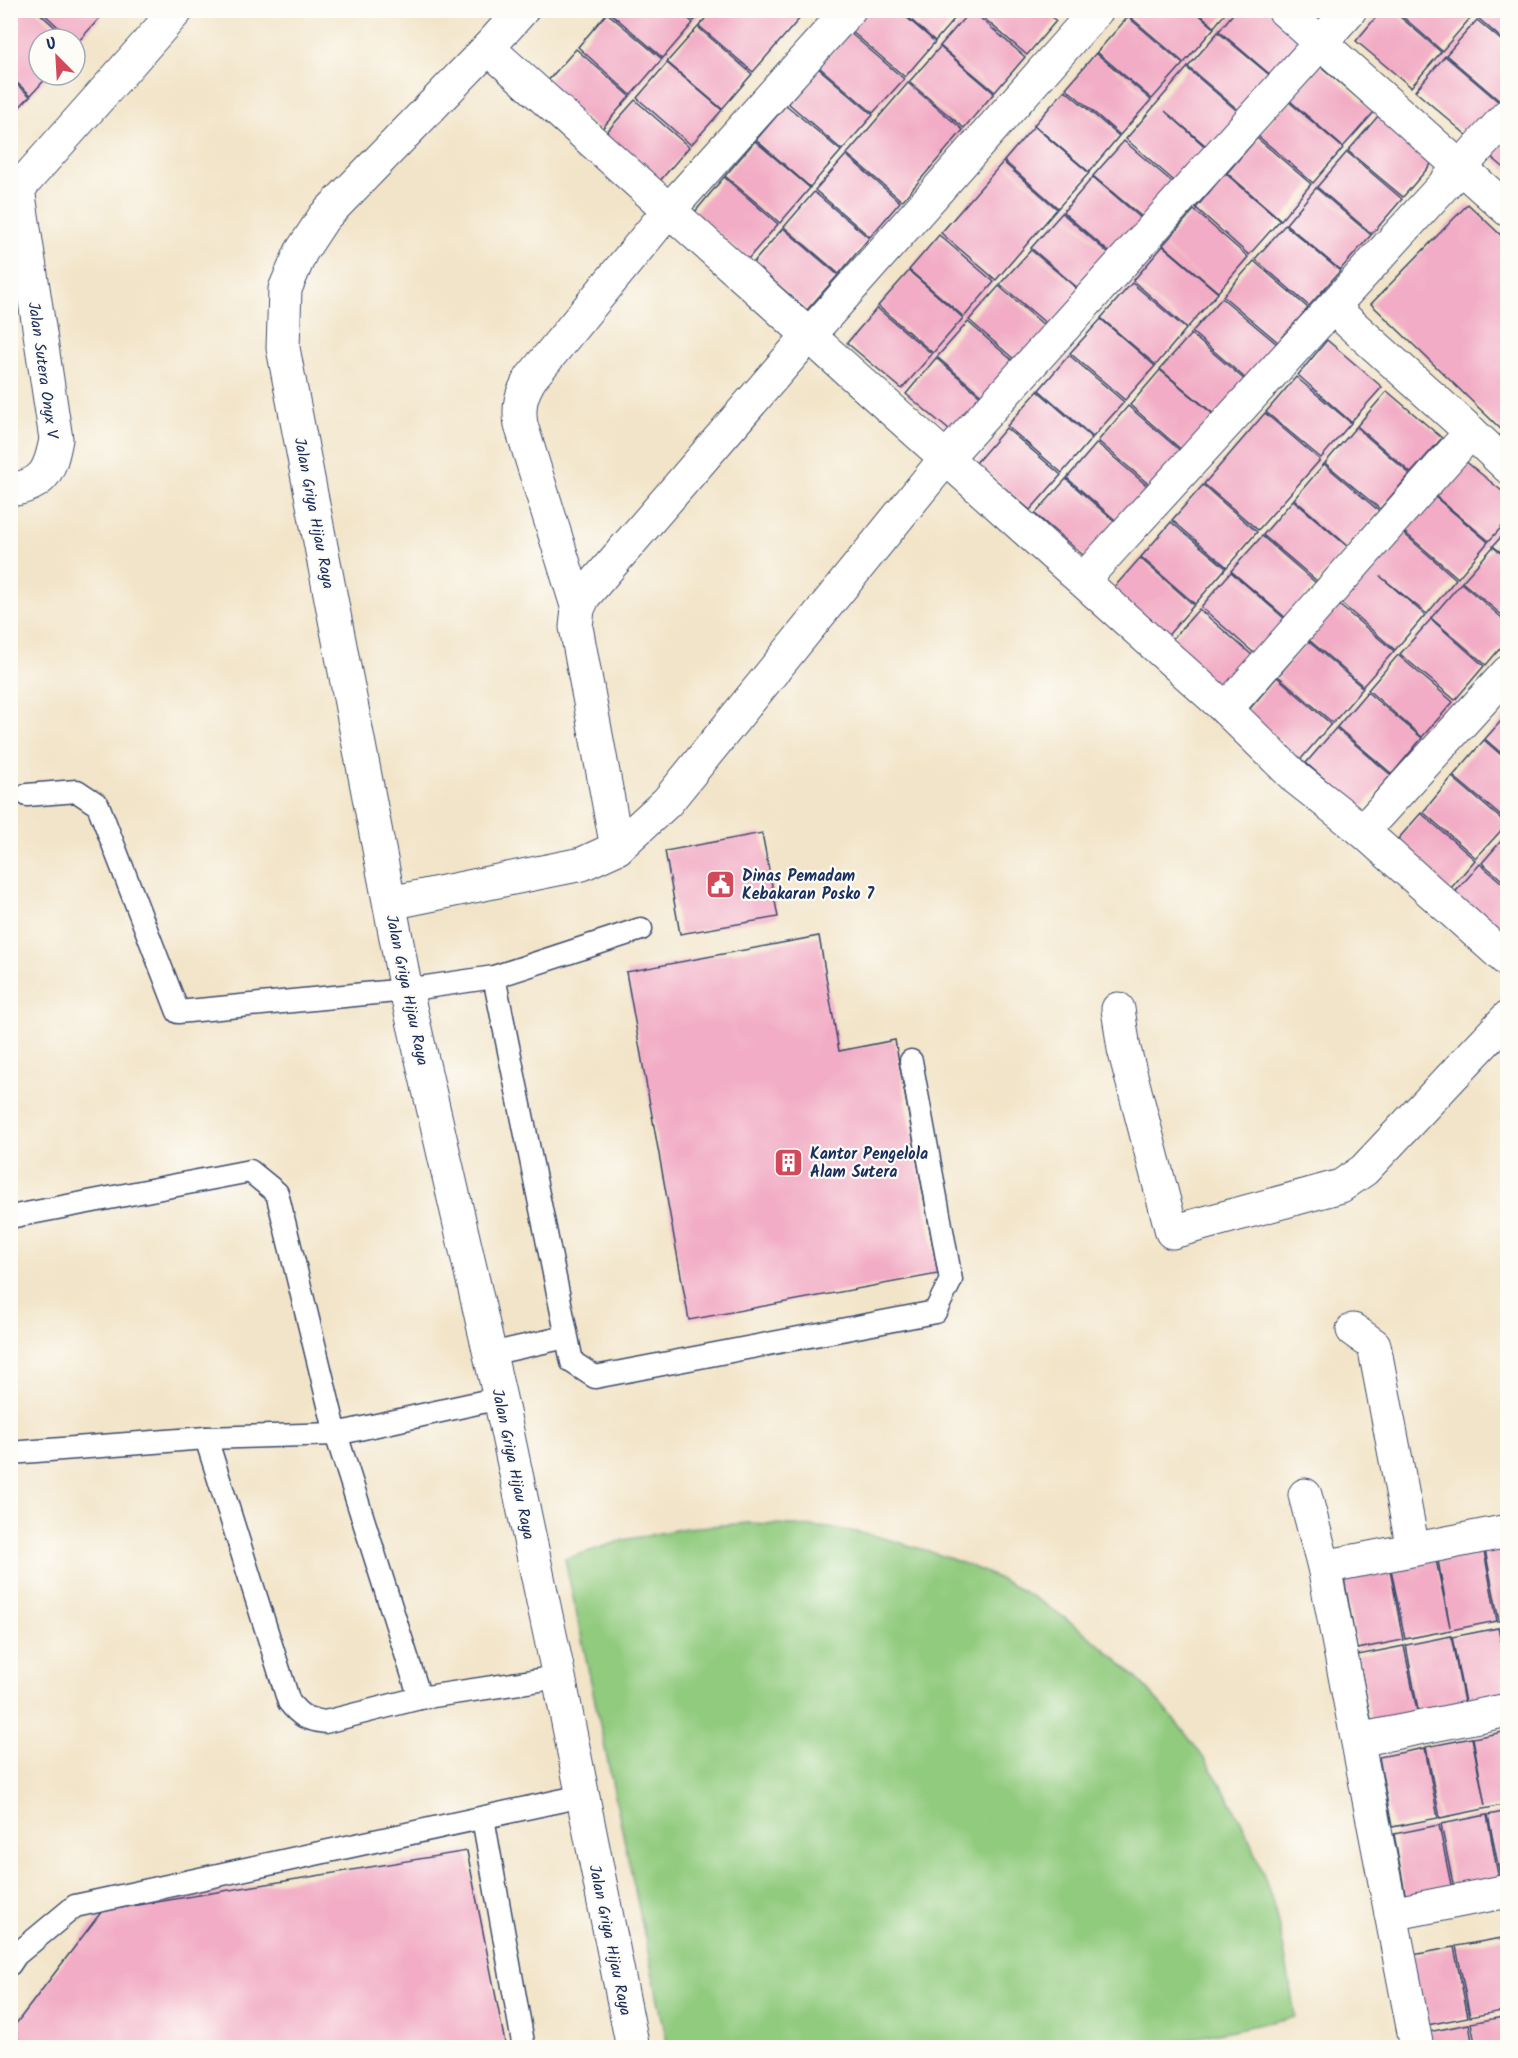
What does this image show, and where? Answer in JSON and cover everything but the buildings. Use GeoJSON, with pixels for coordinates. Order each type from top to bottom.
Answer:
{"type":"FeatureCollection","features":[{"type":"Feature","properties":{"kind":"street","name":"Jalan Sutera Onyx V"},"geometry":{"type":"LineString","coordinates":[[10,489],[26,487],[45,475],[52,462],[56,439],[14,193],[177,10]]}},
{"type":"Feature","properties":{"kind":"street","name":"Jalan Griya Hijau Raya"},"geometry":{"type":"LineString","coordinates":[[522,10],[489,48],[324,217],[301,252],[285,289],[283,348],[406,990],[500,1398],[559,1677],[633,2048]]}},
{"type":"Feature","properties":{"kind":"street"},"geometry":{"type":"LineString","coordinates":[[578,609],[521,425],[519,408],[522,393],[531,378],[669,210],[849,10]]}},
{"type":"Feature","properties":{"kind":"street"},"geometry":{"type":"LineString","coordinates":[[617,848],[576,627],[578,609],[584,596],[809,335],[1097,10]]}},
{"type":"Feature","properties":{"kind":"street"},"geometry":{"type":"LineString","coordinates":[[1284,10],[1508,210]]}},
{"type":"Feature","properties":{"kind":"street"},"geometry":{"type":"LineString","coordinates":[[390,903],[582,864],[617,848],[667,802],[946,458],[1350,10]]}},
{"type":"Feature","properties":{"kind":"street"},"geometry":{"type":"LineString","coordinates":[[489,48],[1083,580],[1297,778],[1363,831],[1508,961]]}},
{"type":"Feature","properties":{"kind":"street"},"geometry":{"type":"LineString","coordinates":[[1083,580],[1508,115]]}},
{"type":"Feature","properties":{"kind":"street"},"geometry":{"type":"LineString","coordinates":[[1333,308],[1508,467]]}},
{"type":"Feature","properties":{"kind":"street"},"geometry":{"type":"LineString","coordinates":[[1226,710],[1471,432]]}},
{"type":"Feature","properties":{"kind":"street"},"geometry":{"type":"LineString","coordinates":[[1363,831],[1508,672]]}},
{"type":"Feature","properties":{"kind":"street"},"geometry":{"type":"LineString","coordinates":[[1118,1009],[1124,1049],[1172,1232],[1341,1186],[1364,1170],[1508,1017]]}},
{"type":"Feature","properties":{"kind":"street"},"geometry":{"type":"LineString","coordinates":[[1353,1330],[1374,1345],[1413,1549]]}},
{"type":"Feature","properties":{"kind":"street"},"geometry":{"type":"LineString","coordinates":[[1305,1495],[1324,1567],[1417,2048]]}},
{"type":"Feature","properties":{"kind":"street"},"geometry":{"type":"LineString","coordinates":[[1324,1567],[1508,1531]]}},
{"type":"Feature","properties":{"kind":"street"},"geometry":{"type":"LineString","coordinates":[[1358,1740],[1508,1710]]}},
{"type":"Feature","properties":{"kind":"street"},"geometry":{"type":"LineString","coordinates":[[1391,1914],[1508,1891]]}},
{"type":"Feature","properties":{"kind":"lane"},"geometry":{"type":"LineString","coordinates":[[27,795],[77,790],[98,805],[178,1012],[406,990],[495,977],[641,929]]}},
{"type":"Feature","properties":{"kind":"lane"},"geometry":{"type":"LineString","coordinates":[[495,977],[572,1362],[595,1377],[935,1312],[951,1280],[911,1060]]}},
{"type":"Feature","properties":{"kind":"lane"},"geometry":{"type":"LineString","coordinates":[[10,1217],[250,1171],[277,1193],[336,1434],[420,1698]]}},
{"type":"Feature","properties":{"kind":"lane"},"geometry":{"type":"LineString","coordinates":[[490,1354],[566,1337]]}},
{"type":"Feature","properties":{"kind":"lane"},"geometry":{"type":"LineString","coordinates":[[10,1454],[206,1437],[336,1434],[500,1398]]}},
{"type":"Feature","properties":{"kind":"lane"},"geometry":{"type":"LineString","coordinates":[[206,1437],[289,1702],[300,1715],[310,1720],[325,1722],[420,1698],[559,1677]]}},
{"type":"Feature","properties":{"kind":"lane"},"geometry":{"type":"LineString","coordinates":[[10,1964],[16,1955],[75,1906],[582,1796]]}},
{"type":"Feature","properties":{"kind":"lane"},"geometry":{"type":"LineString","coordinates":[[483,1818],[524,2048]]}},
{"type":"Feature","properties":{"kind":"green space"},"geometry":{"type":"Polygon","coordinates":[[[749,1523],[844,1530],[919,1548],[963,1563],[1038,1600],[1083,1631],[1125,1667],[1164,1708],[1199,1751],[1229,1798],[1253,1847],[1279,1927],[1295,2017],[1146,2048],[668,2047],[565,1559],[624,1540],[686,1528],[749,1523]]]}},
{"type":"Feature","properties":{"kind":"place","name":"Dinas Pemadam Kebakaran Posko 7"},"geometry":{"type":"Point","coordinates":[721,884]}},
{"type":"Feature","properties":{"kind":"place","name":"Kantor Pengelola Alam Sutera"},"geometry":{"type":"Point","coordinates":[789,1162]}}]}
